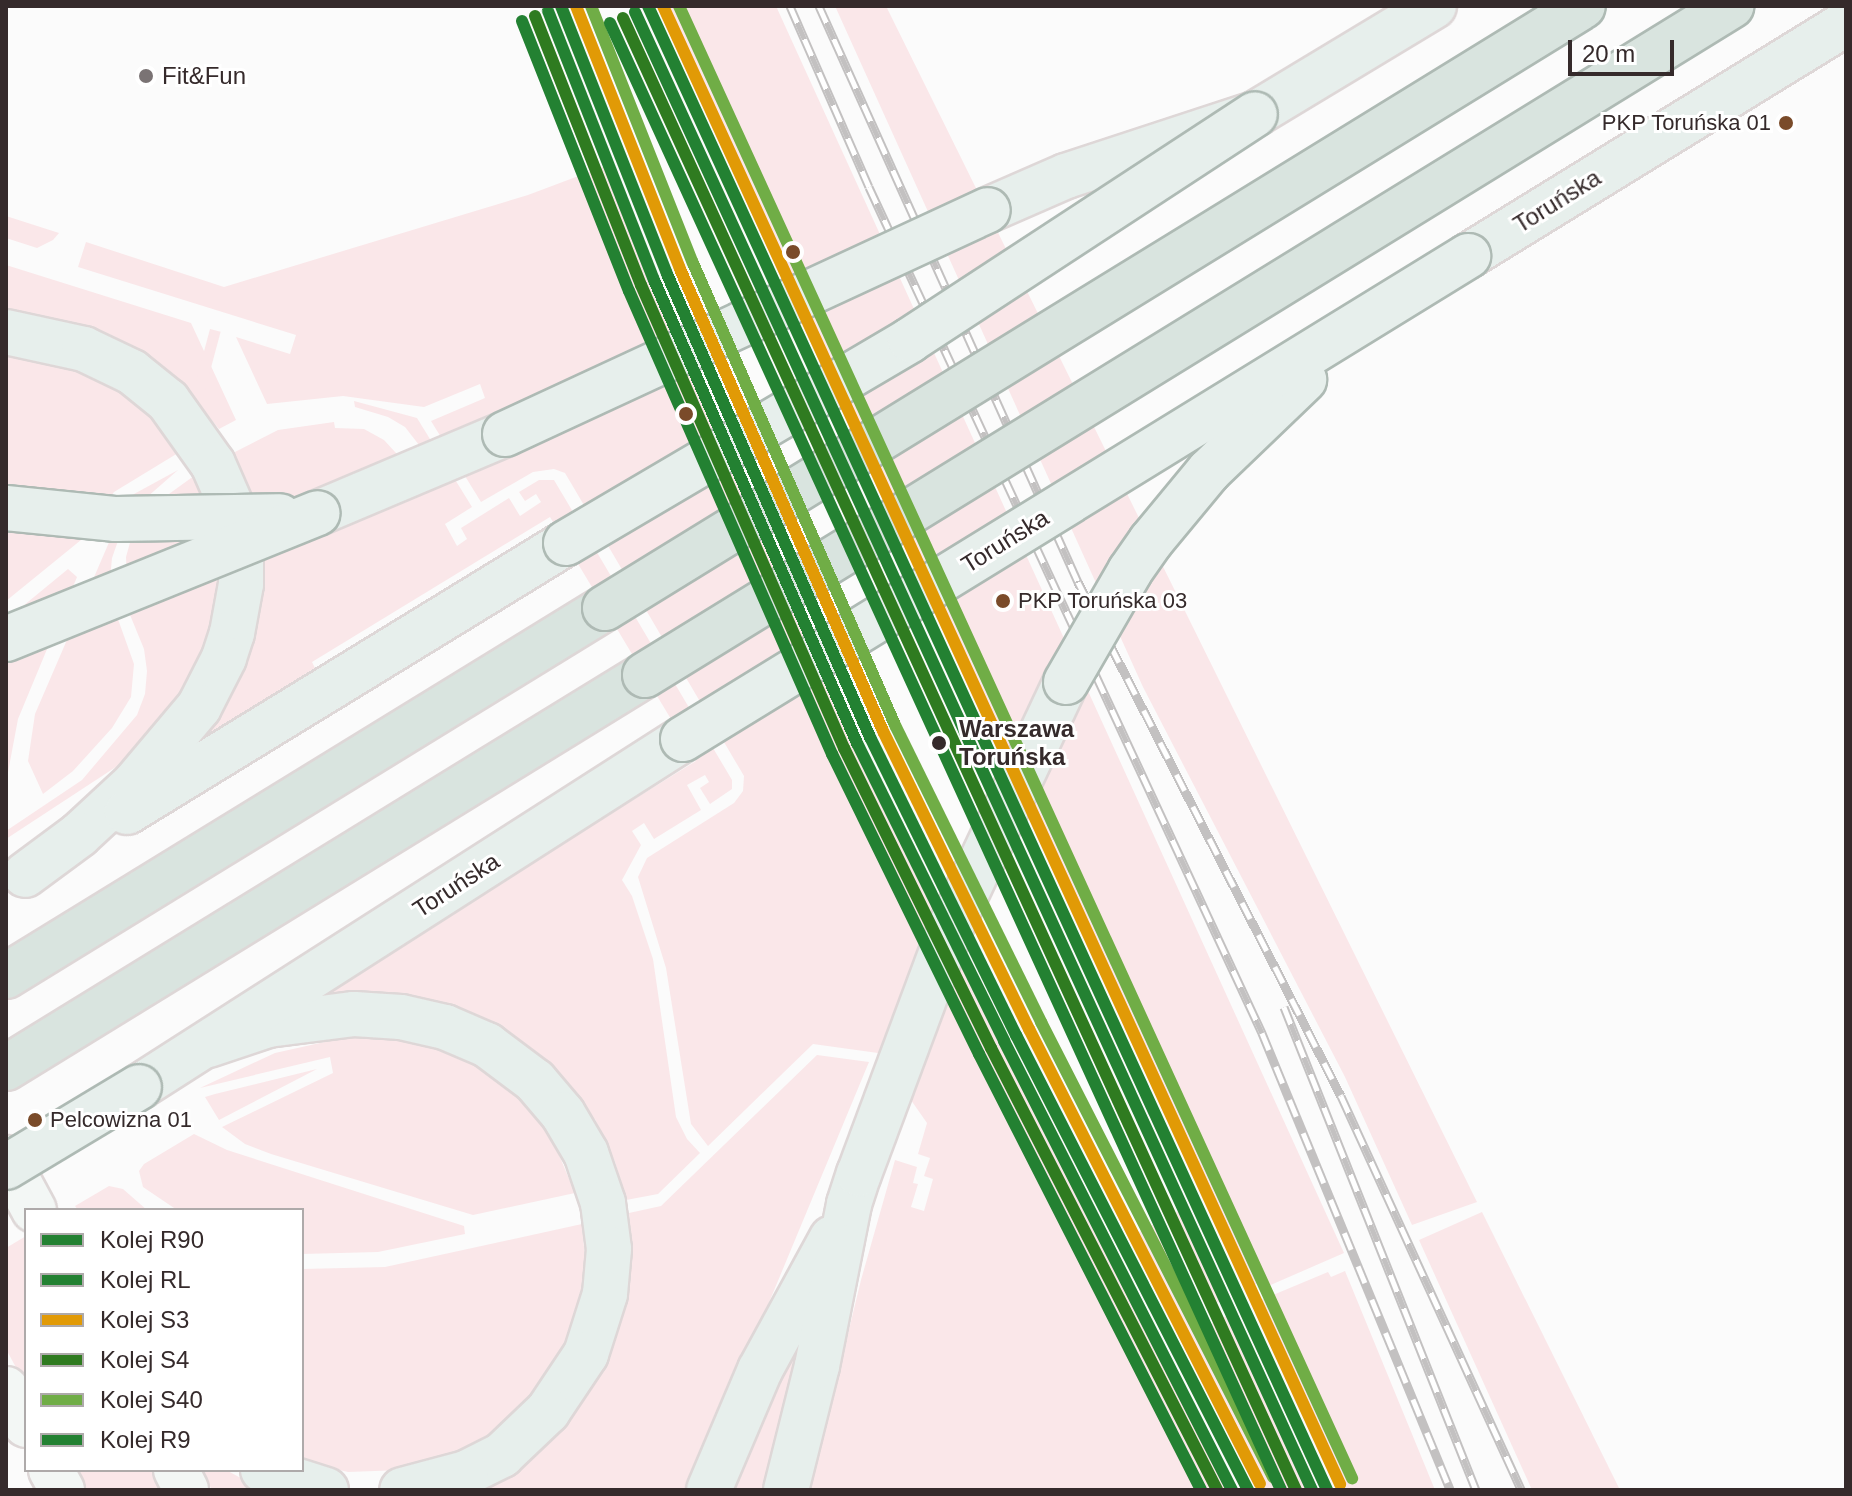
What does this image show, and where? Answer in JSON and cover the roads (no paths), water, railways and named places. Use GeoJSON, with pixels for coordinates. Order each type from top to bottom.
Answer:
{"type":"FeatureCollection","features":[{"type":"Feature","properties":{"kind":"highway"},"geometry":{"type":"LineString","coordinates":[[6,976],[1583,6]]}},
{"type":"Feature","properties":{"kind":"highway"},"geometry":{"type":"LineString","coordinates":[[6,1068],[1731,6]]}},
{"type":"Feature","properties":{"kind":"main road"},"geometry":{"type":"LineString","coordinates":[[16,881],[566,543],[910,340],[1255,114],[1434,6]]}},
{"type":"Feature","properties":{"kind":"main road","name":"Toruńska"},"geometry":{"type":"LineString","coordinates":[[6,1167],[208,1045],[683,739],[1846,23]]}},
{"type":"Feature","properties":{"kind":"main road"},"geometry":{"type":"LineString","coordinates":[[6,639],[552,414],[1066,176],[1255,114]]}},
{"type":"Feature","properties":{"kind":"main road"},"geometry":{"type":"LineString","coordinates":[[709,1490],[760,1370],[849,1204],[951,926],[1066,682],[1130,571],[1209,471],[1272,409],[1346,344],[1468,256]]}},
{"type":"Feature","properties":{"kind":"main road"},"geometry":{"type":"LineString","coordinates":[[6,332],[84,349],[132,372],[168,401],[207,452],[233,510],[241,548],[237,609],[224,658],[199,707],[161,755],[79,835],[16,881]]}},
{"type":"Feature","properties":{"kind":"main road"},"geometry":{"type":"LineString","coordinates":[[6,508],[116,519],[318,513]]}},
{"type":"Feature","properties":{"kind":"main road"},"geometry":{"type":"LineString","coordinates":[[208,1045],[268,1025],[354,1014],[401,1017],[445,1027],[487,1045],[535,1081],[575,1132],[602,1203],[608,1270],[601,1313],[586,1354],[563,1392],[530,1431],[502,1455],[456,1477],[402,1490]]}},
{"type":"Feature","properties":{"kind":"main road"},"geometry":{"type":"LineString","coordinates":[[6,1158],[33,1208]]}},
{"type":"Feature","properties":{"kind":"main road"},"geometry":{"type":"LineString","coordinates":[[786,1490],[817,1366],[849,1204]]}},
{"type":"Feature","properties":{"kind":"main road"},"geometry":{"type":"LineString","coordinates":[[6,1389],[24,1421]]}},
{"type":"Feature","properties":{"kind":"main road"},"geometry":{"type":"LineString","coordinates":[[52,1472],[62,1490]]}},
{"type":"Feature","properties":{"kind":"main road"},"geometry":{"type":"LineString","coordinates":[[177,1472],[186,1490]]}},
{"type":"Feature","properties":{"kind":"main road"},"geometry":{"type":"LineString","coordinates":[[269,1472],[326,1490]]}},
{"type":"Feature","properties":{"kind":"railway"},"geometry":{"type":"LineString","coordinates":[[790,6],[869,187],[1262,1033],[1450,1490]]}},
{"type":"Feature","properties":{"kind":"railway"},"geometry":{"type":"LineString","coordinates":[[819,6],[1078,582],[1341,1096],[1521,1490]]}},
{"type":"Feature","properties":{"kind":"railway"},"geometry":{"type":"LineString","coordinates":[[1284,1007],[1476,1490]]}},
{"type":"Feature","properties":{"kind":"rail line","name":"R90"},"geometry":{"type":"LineString","coordinates":[[561,6],[667,274],[870,737],[1016,1035],[1248,1490]]}},
{"type":"Feature","properties":{"kind":"rail line","name":"S3"},"geometry":{"type":"LineString","coordinates":[[576,6],[680,269],[883,731],[1029,1029],[1260,1484]]}},
{"type":"Feature","properties":{"kind":"rail line","name":"S40"},"geometry":{"type":"LineString","coordinates":[[591,6],[693,263],[895,725],[1041,1022],[1273,1477]]}},
{"type":"Feature","properties":{"kind":"rail line","name":"R90"},"geometry":{"type":"LineString","coordinates":[[648,6],[1327,1490]]}},
{"type":"Feature","properties":{"kind":"rail line","name":"S3"},"geometry":{"type":"LineString","coordinates":[[663,6],[1340,1484]]}},
{"type":"Feature","properties":{"kind":"rail line","name":"S40"},"geometry":{"type":"LineString","coordinates":[[679,6],[1352,1478]]}},
{"type":"Feature","properties":{"kind":"rail line","name":"RL"},"geometry":{"type":"LineString","coordinates":[[548,11],[654,280],[857,743],[1232,1490]]}},
{"type":"Feature","properties":{"kind":"rail line","name":"RL"},"geometry":{"type":"LineString","coordinates":[[635,12],[1312,1490]]}},
{"type":"Feature","properties":{"kind":"rail line","name":"S4"},"geometry":{"type":"LineString","coordinates":[[535,16],[641,285],[844,748],[991,1048],[1217,1490]]}},
{"type":"Feature","properties":{"kind":"rail line","name":"S4"},"geometry":{"type":"LineString","coordinates":[[623,18],[1296,1490]]}},
{"type":"Feature","properties":{"kind":"rail line","name":"R9"},"geometry":{"type":"LineString","coordinates":[[522,21],[629,291],[832,754],[979,1054],[1201,1490]]}},
{"type":"Feature","properties":{"kind":"rail line","name":"R9"},"geometry":{"type":"LineString","coordinates":[[610,23],[1281,1490]]}},
{"type":"Feature","properties":{"kind":"place","name":"Fit&Fun"},"geometry":{"type":"Point","coordinates":[146,76]}},
{"type":"Feature","properties":{"kind":"place","name":"PKP Toruńska 01"},"geometry":{"type":"Point","coordinates":[1786,123]}},
{"type":"Feature","properties":{"kind":"place","name":"PKP Toruńska 03"},"geometry":{"type":"Point","coordinates":[1003,601]}},
{"type":"Feature","properties":{"kind":"place","name":"Warszawa Toruńska"},"geometry":{"type":"Point","coordinates":[939,743]}},
{"type":"Feature","properties":{"kind":"place","name":"Pelcowizna 01"},"geometry":{"type":"Point","coordinates":[35,1120]}}]}
